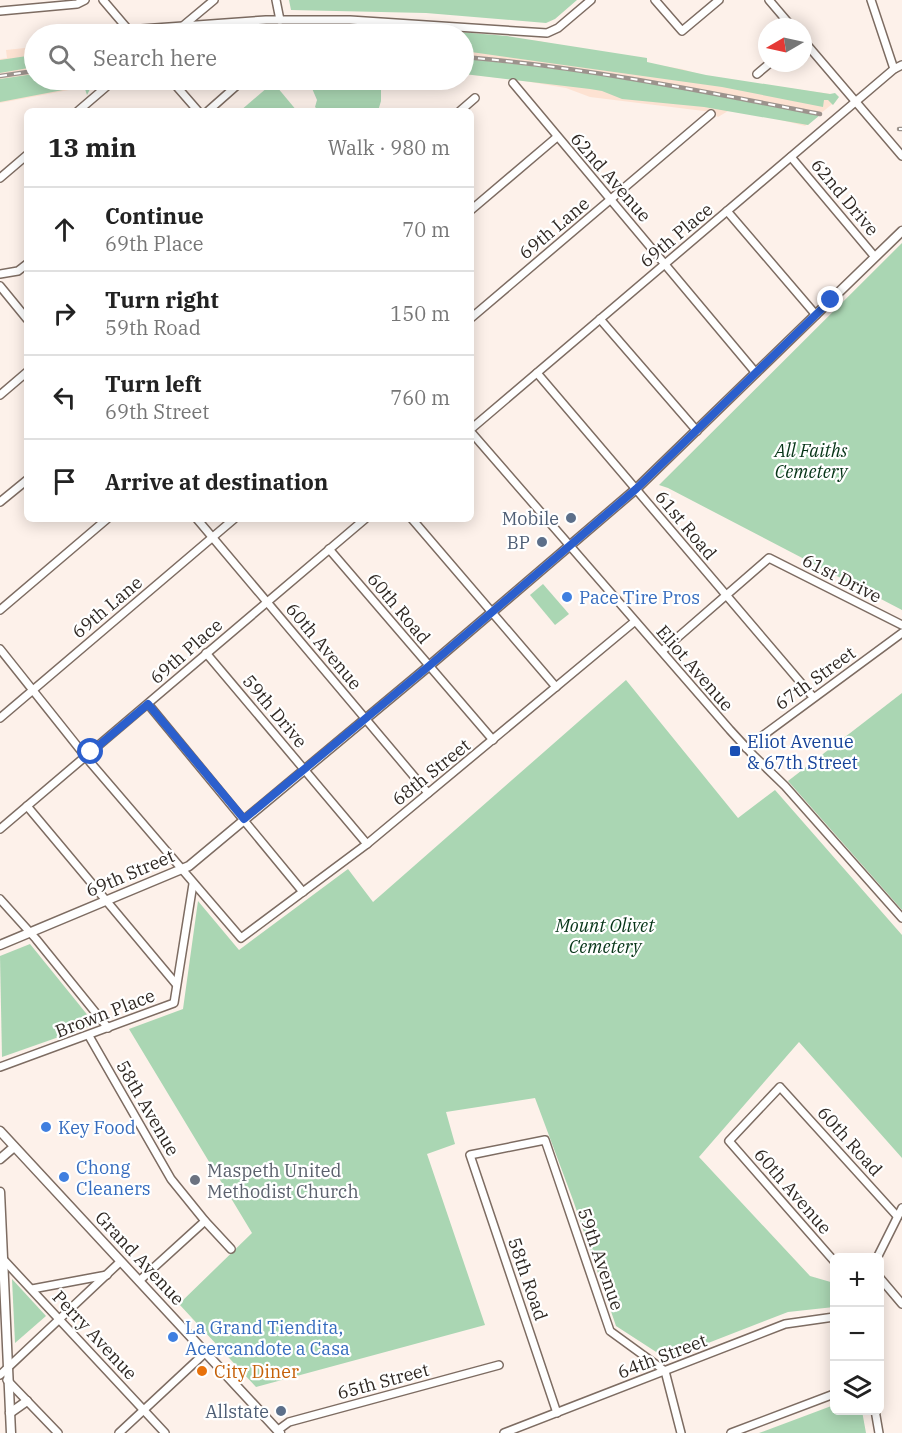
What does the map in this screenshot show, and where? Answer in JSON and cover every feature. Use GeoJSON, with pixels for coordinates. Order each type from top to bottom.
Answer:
{"type":"FeatureCollection","features":[{"type":"Feature","properties":{"kind":"main road","name":"69th Street"},"geometry":{"type":"LineString","coordinates":[[0,945],[183,869],[366,719],[636,489],[902,231]]}},
{"type":"Feature","properties":{"kind":"main road","name":"Grand Avenue"},"geometry":{"type":"LineString","coordinates":[[0,1131],[280,1432]]}},
{"type":"Feature","properties":{"kind":"main road"},"geometry":{"type":"LineString","coordinates":[[0,1159],[14,1147]]}},
{"type":"Feature","properties":{"kind":"main road"},"geometry":{"type":"LineString","coordinates":[[0,1192],[3,1372],[9,1381],[11,1433]]}},
{"type":"Feature","properties":{"kind":"main road"},"geometry":{"type":"LineString","coordinates":[[10,1413],[27,1401]]}},
{"type":"Feature","properties":{"kind":"street"},"geometry":{"type":"LineString","coordinates":[[0,11],[77,4],[85,0]]}},
{"type":"Feature","properties":{"kind":"street"},"geometry":{"type":"LineString","coordinates":[[104,0],[124,24]]}},
{"type":"Feature","properties":{"kind":"street"},"geometry":{"type":"LineString","coordinates":[[185,24],[214,0]]}},
{"type":"Feature","properties":{"kind":"street"},"geometry":{"type":"LineString","coordinates":[[276,0],[280,20]]}},
{"type":"Feature","properties":{"kind":"street"},"geometry":{"type":"LineString","coordinates":[[474,28],[552,32],[591,0]]}},
{"type":"Feature","properties":{"kind":"street"},"geometry":{"type":"LineString","coordinates":[[655,0],[682,31],[719,0]]}},
{"type":"Feature","properties":{"kind":"street"},"geometry":{"type":"LineString","coordinates":[[770,0],[785,18]]}},
{"type":"Feature","properties":{"kind":"street"},"geometry":{"type":"LineString","coordinates":[[871,0],[898,67]]}},
{"type":"Feature","properties":{"kind":"street"},"geometry":{"type":"LineString","coordinates":[[203,24],[280,20],[378,21],[418,24]]}},
{"type":"Feature","properties":{"kind":"street"},"geometry":{"type":"LineString","coordinates":[[812,51],[902,156]]}},
{"type":"Feature","properties":{"kind":"street","name":"69th Place"},"geometry":{"type":"LineString","coordinates":[[474,427],[898,67]]}},
{"type":"Feature","properties":{"kind":"street","name":"62nd Avenue"},"geometry":{"type":"LineString","coordinates":[[513,83],[756,373]]}},
{"type":"Feature","properties":{"kind":"street"},"geometry":{"type":"LineString","coordinates":[[82,108],[102,90]]}},
{"type":"Feature","properties":{"kind":"street"},"geometry":{"type":"LineString","coordinates":[[180,90],[195,108]]}},
{"type":"Feature","properties":{"kind":"street"},"geometry":{"type":"LineString","coordinates":[[211,108],[232,90]]}},
{"type":"Feature","properties":{"kind":"street"},"geometry":{"type":"LineString","coordinates":[[463,108],[474,98]]}},
{"type":"Feature","properties":{"kind":"street","name":"69th Lane"},"geometry":{"type":"LineString","coordinates":[[474,315],[711,114]]}},
{"type":"Feature","properties":{"kind":"street"},"geometry":{"type":"LineString","coordinates":[[474,207],[557,137]]}},
{"type":"Feature","properties":{"kind":"street","name":"62nd Drive"},"geometry":{"type":"LineString","coordinates":[[791,157],[875,257]]}},
{"type":"Feature","properties":{"kind":"street"},"geometry":{"type":"LineString","coordinates":[[0,178],[24,158]]}},
{"type":"Feature","properties":{"kind":"street"},"geometry":{"type":"LineString","coordinates":[[727,211],[816,315]]}},
{"type":"Feature","properties":{"kind":"street"},"geometry":{"type":"LineString","coordinates":[[0,274],[18,271],[24,266]]}},
{"type":"Feature","properties":{"kind":"street"},"geometry":{"type":"LineString","coordinates":[[0,286],[24,315]]}},
{"type":"Feature","properties":{"kind":"street"},"geometry":{"type":"LineString","coordinates":[[600,319],[697,431]]}},
{"type":"Feature","properties":{"kind":"street","name":"61st Road"},"geometry":{"type":"LineString","coordinates":[[537,373],[813,697]]}},
{"type":"Feature","properties":{"kind":"street"},"geometry":{"type":"LineString","coordinates":[[0,395],[24,375]]}},
{"type":"Feature","properties":{"kind":"street","name":"Eliot Avenue"},"geometry":{"type":"LineString","coordinates":[[474,434],[634,622],[746,748],[785,786],[902,918]]}},
{"type":"Feature","properties":{"kind":"street"},"geometry":{"type":"LineString","coordinates":[[0,502],[24,482]]}},
{"type":"Feature","properties":{"kind":"street"},"geometry":{"type":"LineString","coordinates":[[0,610],[103,522]]}},
{"type":"Feature","properties":{"kind":"street","name":"60th Avenue"},"geometry":{"type":"LineString","coordinates":[[199,522],[428,793]]}},
{"type":"Feature","properties":{"kind":"street","name":"69th Lane"},"geometry":{"type":"LineString","coordinates":[[0,718],[231,522]]}},
{"type":"Feature","properties":{"kind":"street","name":"69th Place"},"geometry":{"type":"LineString","coordinates":[[0,829],[361,522]]}},
{"type":"Feature","properties":{"kind":"street"},"geometry":{"type":"LineString","coordinates":[[414,522],[556,687]]}},
{"type":"Feature","properties":{"kind":"street","name":"60th Road"},"geometry":{"type":"LineString","coordinates":[[329,549],[493,740]]}},
{"type":"Feature","properties":{"kind":"street","name":"61st Drive"},"geometry":{"type":"LineString","coordinates":[[726,595],[769,558],[902,625]]}},
{"type":"Feature","properties":{"kind":"street"},"geometry":{"type":"LineString","coordinates":[[662,651],[726,595]]}},
{"type":"Feature","properties":{"kind":"street","name":"68th Street"},"geometry":{"type":"LineString","coordinates":[[193,884],[241,938],[367,844],[634,622]]}},
{"type":"Feature","properties":{"kind":"street","name":"67th Street"},"geometry":{"type":"LineString","coordinates":[[746,748],[902,633]]}},
{"type":"Feature","properties":{"kind":"street"},"geometry":{"type":"LineString","coordinates":[[0,649],[193,884]]}},
{"type":"Feature","properties":{"kind":"street","name":"59th Drive"},"geometry":{"type":"LineString","coordinates":[[206,653],[367,844]]}},
{"type":"Feature","properties":{"kind":"street"},"geometry":{"type":"LineString","coordinates":[[148,704],[303,892]]}},
{"type":"Feature","properties":{"kind":"street"},"geometry":{"type":"LineString","coordinates":[[27,806],[176,984]]}},
{"type":"Feature","properties":{"kind":"street","name":"Brown Place"},"geometry":{"type":"LineString","coordinates":[[0,1067],[174,1003],[193,884]]}},
{"type":"Feature","properties":{"kind":"street"},"geometry":{"type":"LineString","coordinates":[[0,898],[108,1028]]}},
{"type":"Feature","properties":{"kind":"street","name":"58th Avenue"},"geometry":{"type":"LineString","coordinates":[[89,1036],[171,1179],[205,1221],[231,1248]]}},
{"type":"Feature","properties":{"kind":"street","name":"60th Avenue"},"geometry":{"type":"LineString","coordinates":[[780,1087],[729,1141],[830,1256]]}},
{"type":"Feature","properties":{"kind":"street","name":"60th Road"},"geometry":{"type":"LineString","coordinates":[[780,1087],[897,1216]]}},
{"type":"Feature","properties":{"kind":"street","name":"58th Road"},"geometry":{"type":"LineString","coordinates":[[545,1140],[470,1155],[557,1413]]}},
{"type":"Feature","properties":{"kind":"street","name":"59th Avenue"},"geometry":{"type":"LineString","coordinates":[[545,1140],[610,1331],[665,1371]]}},
{"type":"Feature","properties":{"kind":"street"},"geometry":{"type":"LineString","coordinates":[[879,1253],[902,1208]]}},
{"type":"Feature","properties":{"kind":"street"},"geometry":{"type":"LineString","coordinates":[[139,1281],[205,1221]]}},
{"type":"Feature","properties":{"kind":"street","name":"Perry Avenue"},"geometry":{"type":"LineString","coordinates":[[2,1258],[165,1433]]}},
{"type":"Feature","properties":{"kind":"street"},"geometry":{"type":"LineString","coordinates":[[3,1372],[120,1262]]}},
{"type":"Feature","properties":{"kind":"street"},"geometry":{"type":"LineString","coordinates":[[32,1289],[107,1275]]}},
{"type":"Feature","properties":{"kind":"street"},"geometry":{"type":"LineString","coordinates":[[884,1284],[902,1304]]}},
{"type":"Feature","properties":{"kind":"street","name":"64th Street"},"geometry":{"type":"LineString","coordinates":[[504,1433],[785,1324],[830,1318]]}},
{"type":"Feature","properties":{"kind":"street"},"geometry":{"type":"LineString","coordinates":[[119,1433],[206,1352]]}},
{"type":"Feature","properties":{"kind":"street","name":"65th Street"},"geometry":{"type":"LineString","coordinates":[[280,1432],[289,1422],[498,1365]]}},
{"type":"Feature","properties":{"kind":"street"},"geometry":{"type":"LineString","coordinates":[[665,1371],[681,1433]]}},
{"type":"Feature","properties":{"kind":"street"},"geometry":{"type":"LineString","coordinates":[[9,1381],[58,1433]]}},
{"type":"Feature","properties":{"kind":"street"},"geometry":{"type":"LineString","coordinates":[[731,1433],[830,1396]]}},
{"type":"Feature","properties":{"kind":"street"},"geometry":{"type":"LineString","coordinates":[[876,1415],[879,1433]]}},
{"type":"Feature","properties":{"kind":"shaded area"},"geometry":{"type":"Polygon","coordinates":[[[474,36],[539,41],[626,60],[682,69],[709,77],[831,94],[836,101],[805,126],[733,108],[718,117],[712,112],[590,97],[566,88],[474,75],[474,36]]]}},
{"type":"Feature","properties":{"kind":"shaded area"},"geometry":{"type":"Polygon","coordinates":[[[24,48],[24,90],[69,90],[0,103],[0,59],[7,58],[6,50],[24,48]]]}},
{"type":"Feature","properties":{"kind":"green space"},"geometry":{"type":"Polygon","coordinates":[[[289,0],[577,0],[555,19],[546,23],[426,13],[291,10],[289,0]]]}},
{"type":"Feature","properties":{"kind":"green space"},"geometry":{"type":"Polygon","coordinates":[[[474,33],[507,36],[647,58],[647,62],[706,75],[835,93],[839,97],[833,105],[828,100],[824,100],[823,107],[722,87],[474,52],[474,33]]]}},
{"type":"Feature","properties":{"kind":"green space"},"geometry":{"type":"Polygon","coordinates":[[[24,56],[24,69],[0,73],[0,60],[24,56]]]}},
{"type":"Feature","properties":{"kind":"green space"},"geometry":{"type":"Polygon","coordinates":[[[474,60],[598,75],[820,115],[808,125],[704,107],[622,99],[590,89],[474,75],[474,60]]]}},
{"type":"Feature","properties":{"kind":"green space"},"geometry":{"type":"Polygon","coordinates":[[[24,75],[24,90],[63,90],[0,102],[0,79],[24,75]]]}},
{"type":"Feature","properties":{"kind":"green space"},"geometry":{"type":"Polygon","coordinates":[[[264,90],[280,90],[294,108],[244,108],[264,90]]]}},
{"type":"Feature","properties":{"kind":"green space"},"geometry":{"type":"Polygon","coordinates":[[[313,90],[381,90],[379,108],[316,108],[317,100],[313,90]]]}},
{"type":"Feature","properties":{"kind":"green space","name":"All Faiths Cemetery"},"geometry":{"type":"Polygon","coordinates":[[[902,243],[902,610],[659,485],[902,243]]]}},
{"type":"Feature","properties":{"kind":"green space"},"geometry":{"type":"Polygon","coordinates":[[[543,584],[569,614],[555,625],[530,595],[543,584]]]}},
{"type":"Feature","properties":{"kind":"green space","name":"Mount Olivet Cemetery"},"geometry":{"type":"Polygon","coordinates":[[[626,680],[738,818],[775,790],[902,935],[902,1158],[799,1042],[699,1157],[810,1276],[830,1282],[830,1307],[788,1312],[667,1359],[616,1326],[535,1098],[446,1112],[455,1144],[427,1154],[485,1325],[256,1387],[179,1304],[252,1233],[129,1029],[183,1009],[198,901],[239,950],[348,869],[373,902],[626,680]]]}},
{"type":"Feature","properties":{"kind":"green space"},"geometry":{"type":"Polygon","coordinates":[[[902,693],[902,910],[788,781],[902,693]]]}},
{"type":"Feature","properties":{"kind":"green space"},"geometry":{"type":"Polygon","coordinates":[[[30,944],[94,1023],[2,1057],[0,956],[30,944]]]}},
{"type":"Feature","properties":{"kind":"green space"},"geometry":{"type":"Polygon","coordinates":[[[12,1279],[46,1316],[15,1343],[12,1279]]]}},
{"type":"Feature","properties":{"kind":"green space"},"geometry":{"type":"Polygon","coordinates":[[[830,1406],[830,1415],[863,1415],[866,1433],[759,1433],[830,1406]]]}},
{"type":"Feature","properties":{"kind":"railway"},"geometry":{"type":"LineString","coordinates":[[474,58],[598,73],[820,114]]}},
{"type":"Feature","properties":{"kind":"railway"},"geometry":{"type":"LineString","coordinates":[[0,76],[24,72]]}},
{"type":"Feature","properties":{"kind":"place","name":"Mobile"},"geometry":{"type":"Point","coordinates":[571,518]}},
{"type":"Feature","properties":{"kind":"place","name":"BP"},"geometry":{"type":"Point","coordinates":[542,542]}},
{"type":"Feature","properties":{"kind":"place","name":"Pace Tire Pros"},"geometry":{"type":"Point","coordinates":[567,597]}},
{"type":"Feature","properties":{"kind":"place","name":"Eliot Avenue & 67th Street"},"geometry":{"type":"Point","coordinates":[735,751]}},
{"type":"Feature","properties":{"kind":"place","name":"Key Food"},"geometry":{"type":"Point","coordinates":[46,1127]}},
{"type":"Feature","properties":{"kind":"place","name":"Chong Cleaners"},"geometry":{"type":"Point","coordinates":[64,1177]}},
{"type":"Feature","properties":{"kind":"place","name":"Maspeth United Methodist Church"},"geometry":{"type":"Point","coordinates":[195,1180]}},
{"type":"Feature","properties":{"kind":"place","name":"La Grand Tiendita, Acercandote a Casa"},"geometry":{"type":"Point","coordinates":[173,1337]}},
{"type":"Feature","properties":{"kind":"place","name":"City Diner"},"geometry":{"type":"Point","coordinates":[202,1371]}},
{"type":"Feature","properties":{"kind":"place","name":"Allstate"},"geometry":{"type":"Point","coordinates":[281,1411]}},
{"type":"Feature","properties":{"kind":"route"},"geometry":{"type":"LineString","coordinates":[[91,752],[148,704],[244,819],[429,666],[636,489],[831,300]]}}]}
